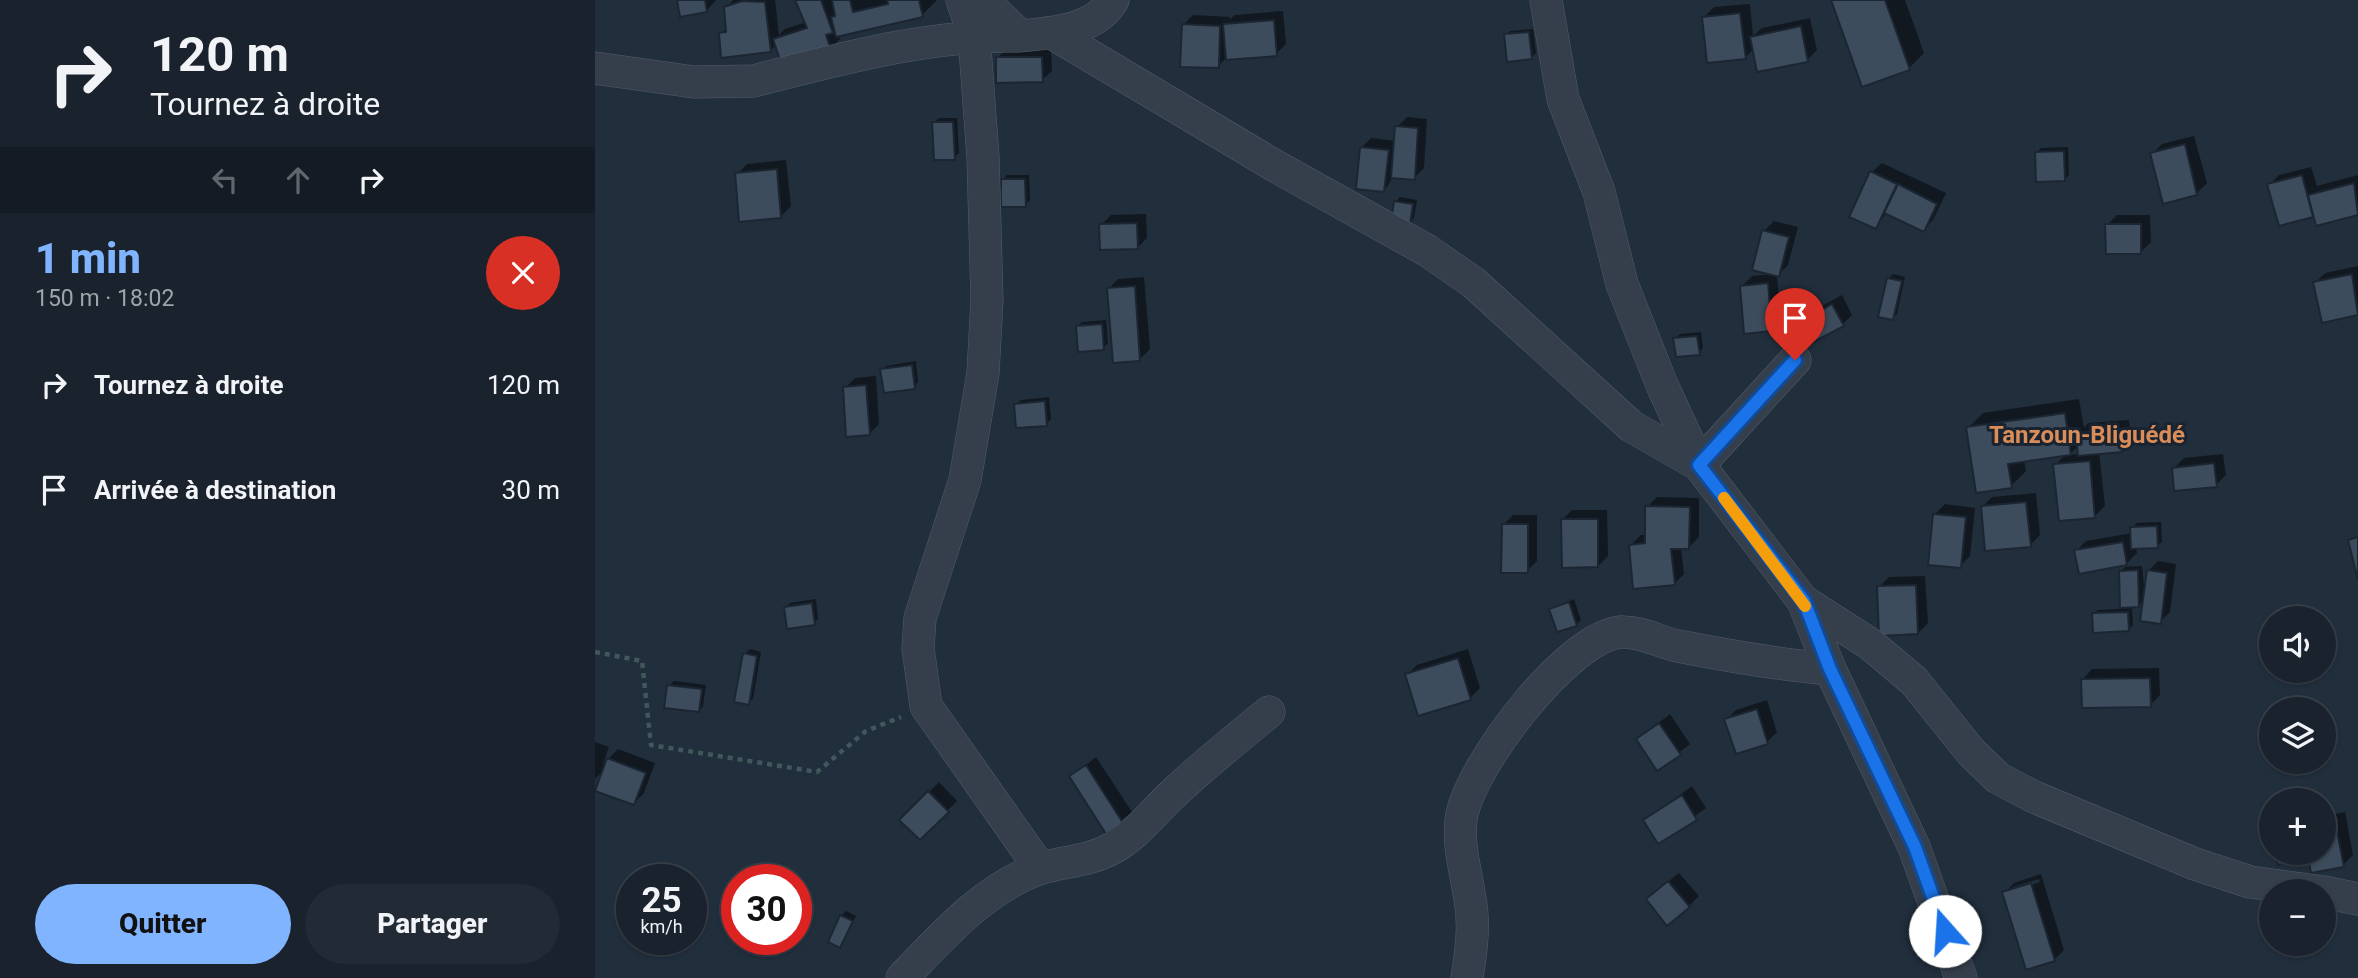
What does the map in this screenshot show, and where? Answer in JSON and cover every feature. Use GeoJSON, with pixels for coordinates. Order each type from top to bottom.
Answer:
{"type":"FeatureCollection","features":[{"type":"Feature","properties":{"kind":"street"},"geometry":{"type":"LineString","coordinates":[[962,0],[974,35],[983,157],[987,300],[983,373],[965,480],[920,618],[918,648],[926,706],[1040,868]]}},
{"type":"Feature","properties":{"kind":"street"},"geometry":{"type":"LineString","coordinates":[[983,0],[1020,36]]}},
{"type":"Feature","properties":{"kind":"street"},"geometry":{"type":"LineString","coordinates":[[595,68],[727,84],[753,81],[939,39],[974,35],[1020,36],[1075,29],[1098,15],[1113,0]]}},
{"type":"Feature","properties":{"kind":"street"},"geometry":{"type":"LineString","coordinates":[[1546,0],[1563,99],[1599,192],[1622,284],[1662,385],[1699,465],[1804,601],[1830,669],[1915,847],[1961,978]]}},
{"type":"Feature","properties":{"kind":"street"},"geometry":{"type":"LineString","coordinates":[[1052,33],[1277,167],[1428,251],[1474,283],[1631,426],[1699,465]]}},
{"type":"Feature","properties":{"kind":"street"},"geometry":{"type":"LineString","coordinates":[[1699,465],[1795,360]]}},
{"type":"Feature","properties":{"kind":"street"},"geometry":{"type":"LineString","coordinates":[[1804,601],[1870,644],[1914,681],[1971,752],[1998,778],[2032,796],[2195,864],[2259,883]]}},
{"type":"Feature","properties":{"kind":"street"},"geometry":{"type":"LineString","coordinates":[[1467,978],[1473,919],[1461,849],[1464,804],[1511,721],[1568,663],[1597,641],[1618,632],[1633,632],[1673,645],[1738,658],[1830,669]]}},
{"type":"Feature","properties":{"kind":"street"},"geometry":{"type":"LineString","coordinates":[[902,978],[963,918],[1000,888],[1040,868],[1066,865],[1112,849],[1135,833],[1177,790],[1269,712]]}},
{"type":"Feature","properties":{"kind":"street"},"geometry":{"type":"LineString","coordinates":[[2336,894],[2358,899]]}},
{"type":"Feature","properties":{"kind":"path"},"geometry":{"type":"LineString","coordinates":[[595,652],[642,662],[650,745],[817,772],[866,731],[926,706]]}},
{"type":"Feature","properties":{"kind":"building"},"geometry":{"type":"Polygon","coordinates":[[[677,0],[705,0],[707,12],[680,17],[677,0]]]}},
{"type":"Feature","properties":{"kind":"building"},"geometry":{"type":"Polygon","coordinates":[[[795,0],[821,0],[833,33],[826,35],[831,50],[782,66],[773,39],[807,28],[795,0]]]}},
{"type":"Feature","properties":{"kind":"building"},"geometry":{"type":"Polygon","coordinates":[[[832,0],[850,0],[853,12],[888,4],[887,0],[919,0],[923,17],[836,37],[831,17],[835,16],[832,0]]]}},
{"type":"Feature","properties":{"kind":"building"},"geometry":{"type":"Polygon","coordinates":[[[1831,0],[1885,0],[1910,70],[1862,87],[1831,0]]]}},
{"type":"Feature","properties":{"kind":"building"},"geometry":{"type":"Polygon","coordinates":[[[742,1],[765,2],[771,52],[721,58],[719,33],[726,32],[724,7],[742,1]]]}},
{"type":"Feature","properties":{"kind":"building"},"geometry":{"type":"Polygon","coordinates":[[[1740,13],[1746,59],[1707,63],[1702,17],[1740,13]]]}},
{"type":"Feature","properties":{"kind":"building"},"geometry":{"type":"Polygon","coordinates":[[[1274,20],[1277,56],[1226,60],[1223,24],[1274,20]]]}},
{"type":"Feature","properties":{"kind":"building"},"geometry":{"type":"Polygon","coordinates":[[[1182,24],[1220,26],[1219,68],[1180,67],[1182,24]]]}},
{"type":"Feature","properties":{"kind":"building"},"geometry":{"type":"Polygon","coordinates":[[[1801,26],[1808,62],[1757,72],[1750,37],[1801,26]]]}},
{"type":"Feature","properties":{"kind":"building"},"geometry":{"type":"Polygon","coordinates":[[[1529,32],[1532,59],[1507,62],[1504,34],[1529,32]]]}},
{"type":"Feature","properties":{"kind":"building"},"geometry":{"type":"Polygon","coordinates":[[[996,57],[1042,57],[1043,82],[996,83],[996,57]]]}},
{"type":"Feature","properties":{"kind":"building"},"geometry":{"type":"Polygon","coordinates":[[[932,122],[953,122],[955,160],[934,160],[932,122]]]}},
{"type":"Feature","properties":{"kind":"building"},"geometry":{"type":"Polygon","coordinates":[[[1395,126],[1418,128],[1415,180],[1391,178],[1395,126]]]}},
{"type":"Feature","properties":{"kind":"building"},"geometry":{"type":"Polygon","coordinates":[[[2185,144],[2197,195],[2163,204],[2150,153],[2185,144]]]}},
{"type":"Feature","properties":{"kind":"building"},"geometry":{"type":"Polygon","coordinates":[[[1360,147],[1389,150],[1384,192],[1356,189],[1360,147]]]}},
{"type":"Feature","properties":{"kind":"building"},"geometry":{"type":"Polygon","coordinates":[[[2064,151],[2065,181],[2036,182],[2035,152],[2064,151]]]}},
{"type":"Feature","properties":{"kind":"building"},"geometry":{"type":"Polygon","coordinates":[[[777,169],[781,218],[739,222],[735,173],[777,169]]]}},
{"type":"Feature","properties":{"kind":"building"},"geometry":{"type":"Polygon","coordinates":[[[1870,171],[1897,184],[1876,229],[1849,217],[1870,171]]]}},
{"type":"Feature","properties":{"kind":"building"},"geometry":{"type":"Polygon","coordinates":[[[2302,175],[2313,217],[2279,226],[2267,184],[2302,175]]]}},
{"type":"Feature","properties":{"kind":"building"},"geometry":{"type":"Polygon","coordinates":[[[1001,179],[1025,179],[1026,207],[1001,207],[1001,179]]]}},
{"type":"Feature","properties":{"kind":"building"},"geometry":{"type":"Polygon","coordinates":[[[2354,183],[2358,215],[2316,226],[2308,195],[2354,183]]]}},
{"type":"Feature","properties":{"kind":"building"},"geometry":{"type":"Polygon","coordinates":[[[1898,184],[1937,204],[1924,232],[1884,213],[1898,184]]]}},
{"type":"Feature","properties":{"kind":"building"},"geometry":{"type":"Polygon","coordinates":[[[1394,201],[1413,204],[1410,225],[1391,222],[1394,201]]]}},
{"type":"Feature","properties":{"kind":"building"},"geometry":{"type":"Polygon","coordinates":[[[1137,223],[1138,249],[1100,250],[1099,224],[1137,223]]]}},
{"type":"Feature","properties":{"kind":"building"},"geometry":{"type":"Polygon","coordinates":[[[2105,224],[2141,224],[2141,254],[2106,254],[2105,224]]]}},
{"type":"Feature","properties":{"kind":"building"},"geometry":{"type":"Polygon","coordinates":[[[1762,230],[1789,237],[1779,277],[1752,270],[1762,230]]]}},
{"type":"Feature","properties":{"kind":"building"},"geometry":{"type":"Polygon","coordinates":[[[2352,274],[2358,315],[2322,323],[2313,282],[2352,274]]]}},
{"type":"Feature","properties":{"kind":"building"},"geometry":{"type":"Polygon","coordinates":[[[1887,278],[1902,281],[1893,320],[1878,317],[1887,278]]]}},
{"type":"Feature","properties":{"kind":"building"},"geometry":{"type":"Polygon","coordinates":[[[1768,283],[1772,331],[1744,334],[1740,286],[1768,283]]]}},
{"type":"Feature","properties":{"kind":"building"},"geometry":{"type":"Polygon","coordinates":[[[1135,286],[1140,361],[1113,363],[1107,288],[1135,286]]]}},
{"type":"Feature","properties":{"kind":"building"},"geometry":{"type":"Polygon","coordinates":[[[1832,304],[1844,326],[1802,348],[1790,327],[1832,304]]]}},
{"type":"Feature","properties":{"kind":"building"},"geometry":{"type":"Polygon","coordinates":[[[1102,324],[1104,350],[1078,352],[1076,326],[1102,324]]]}},
{"type":"Feature","properties":{"kind":"building"},"geometry":{"type":"Polygon","coordinates":[[[1697,336],[1700,355],[1676,357],[1673,338],[1697,336]]]}},
{"type":"Feature","properties":{"kind":"building"},"geometry":{"type":"Polygon","coordinates":[[[912,365],[915,389],[884,393],[880,369],[912,365]]]}},
{"type":"Feature","properties":{"kind":"building"},"geometry":{"type":"Polygon","coordinates":[[[866,385],[870,435],[846,437],[843,387],[866,385]]]}},
{"type":"Feature","properties":{"kind":"building"},"geometry":{"type":"Polygon","coordinates":[[[1045,401],[1047,426],[1016,428],[1014,404],[1045,401]]]}},
{"type":"Feature","properties":{"kind":"building"},"geometry":{"type":"Polygon","coordinates":[[[2065,413],[2071,455],[2008,464],[2012,488],[1976,493],[1966,427],[2065,413]]]}},
{"type":"Feature","properties":{"kind":"building"},"geometry":{"type":"Polygon","coordinates":[[[2119,429],[2122,452],[2078,456],[2076,433],[2119,429]]]}},
{"type":"Feature","properties":{"kind":"building"},"geometry":{"type":"Polygon","coordinates":[[[2090,461],[2095,518],[2059,521],[2053,464],[2090,461]]]}},
{"type":"Feature","properties":{"kind":"building"},"geometry":{"type":"Polygon","coordinates":[[[2214,463],[2217,487],[2174,491],[2172,468],[2214,463]]]}},
{"type":"Feature","properties":{"kind":"building"},"geometry":{"type":"Polygon","coordinates":[[[2026,502],[2031,547],[1985,551],[1981,506],[2026,502]]]}},
{"type":"Feature","properties":{"kind":"building"},"geometry":{"type":"Polygon","coordinates":[[[1645,506],[1690,507],[1689,549],[1671,549],[1675,585],[1633,589],[1629,545],[1645,543],[1645,506]]]}},
{"type":"Feature","properties":{"kind":"building"},"geometry":{"type":"Polygon","coordinates":[[[1933,514],[1966,517],[1961,568],[1928,565],[1933,514]]]}},
{"type":"Feature","properties":{"kind":"building"},"geometry":{"type":"Polygon","coordinates":[[[1561,519],[1598,519],[1598,567],[1562,568],[1561,519]]]}},
{"type":"Feature","properties":{"kind":"building"},"geometry":{"type":"Polygon","coordinates":[[[1502,524],[1528,524],[1528,573],[1501,573],[1502,524]]]}},
{"type":"Feature","properties":{"kind":"building"},"geometry":{"type":"Polygon","coordinates":[[[2157,526],[2158,548],[2131,549],[2130,527],[2157,526]]]}},
{"type":"Feature","properties":{"kind":"building"},"geometry":{"type":"Polygon","coordinates":[[[2358,537],[2358,580],[2348,540],[2358,537]]]}},
{"type":"Feature","properties":{"kind":"building"},"geometry":{"type":"Polygon","coordinates":[[[2123,542],[2127,565],[2079,574],[2074,550],[2123,542]]]}},
{"type":"Feature","properties":{"kind":"building"},"geometry":{"type":"Polygon","coordinates":[[[2138,570],[2139,607],[2120,608],[2119,571],[2138,570]]]}},
{"type":"Feature","properties":{"kind":"building"},"geometry":{"type":"Polygon","coordinates":[[[2147,570],[2167,573],[2161,624],[2140,621],[2147,570]]]}},
{"type":"Feature","properties":{"kind":"building"},"geometry":{"type":"Polygon","coordinates":[[[1916,585],[1918,634],[1879,636],[1877,586],[1916,585]]]}},
{"type":"Feature","properties":{"kind":"building"},"geometry":{"type":"Polygon","coordinates":[[[1569,602],[1577,626],[1557,632],[1549,609],[1569,602]]]}},
{"type":"Feature","properties":{"kind":"building"},"geometry":{"type":"Polygon","coordinates":[[[812,603],[815,625],[787,629],[784,607],[812,603]]]}},
{"type":"Feature","properties":{"kind":"building"},"geometry":{"type":"Polygon","coordinates":[[[2128,612],[2129,631],[2093,633],[2092,613],[2128,612]]]}},
{"type":"Feature","properties":{"kind":"building"},"geometry":{"type":"Polygon","coordinates":[[[743,653],[757,656],[749,705],[734,702],[743,653]]]}},
{"type":"Feature","properties":{"kind":"building"},"geometry":{"type":"Polygon","coordinates":[[[1458,658],[1471,700],[1418,716],[1405,674],[1458,658]]]}},
{"type":"Feature","properties":{"kind":"building"},"geometry":{"type":"Polygon","coordinates":[[[2150,678],[2151,707],[2082,708],[2081,679],[2150,678]]]}},
{"type":"Feature","properties":{"kind":"building"},"geometry":{"type":"Polygon","coordinates":[[[667,685],[702,689],[699,712],[664,708],[667,685]]]}},
{"type":"Feature","properties":{"kind":"building"},"geometry":{"type":"Polygon","coordinates":[[[1757,709],[1768,744],[1736,754],[1724,719],[1757,709]]]}},
{"type":"Feature","properties":{"kind":"building"},"geometry":{"type":"Polygon","coordinates":[[[1659,723],[1681,755],[1657,771],[1636,739],[1659,723]]]}},
{"type":"Feature","properties":{"kind":"building"},"geometry":{"type":"Polygon","coordinates":[[[607,758],[646,773],[634,805],[595,791],[607,758]]]}},
{"type":"Feature","properties":{"kind":"building"},"geometry":{"type":"Polygon","coordinates":[[[1086,765],[1123,823],[1106,834],[1069,776],[1086,765]]]}},
{"type":"Feature","properties":{"kind":"building"},"geometry":{"type":"Polygon","coordinates":[[[928,791],[949,812],[920,840],[899,820],[928,791]]]}},
{"type":"Feature","properties":{"kind":"building"},"geometry":{"type":"Polygon","coordinates":[[[1682,795],[1697,820],[1658,844],[1643,820],[1682,795]]]}},
{"type":"Feature","properties":{"kind":"building"},"geometry":{"type":"Polygon","coordinates":[[[2336,826],[2344,867],[2311,873],[2309,865],[2336,865],[2336,826]]]}},
{"type":"Feature","properties":{"kind":"building"},"geometry":{"type":"Polygon","coordinates":[[[1668,881],[1690,907],[1667,926],[1646,899],[1668,881]]]}},
{"type":"Feature","properties":{"kind":"building"},"geometry":{"type":"Polygon","coordinates":[[[2031,883],[2055,961],[2026,970],[2002,892],[2031,883]]]}},
{"type":"Feature","properties":{"kind":"building"},"geometry":{"type":"Polygon","coordinates":[[[840,915],[853,921],[840,948],[828,942],[840,915]]]}},
{"type":"Feature","properties":{"kind":"slow traffic"},"geometry":{"type":"LineString","coordinates":[[1724,498],[1804,601],[1805,606]]}},
{"type":"Feature","properties":{"kind":"district","name":"Tanzoun-Bliguédé"},"geometry":{"type":"Point","coordinates":[2087,435]}},
{"type":"Feature","properties":{"kind":"route"},"geometry":{"type":"LineString","coordinates":[[1795,360],[1699,465],[1804,601],[1830,669],[1915,847],[1945,931]]}}]}
